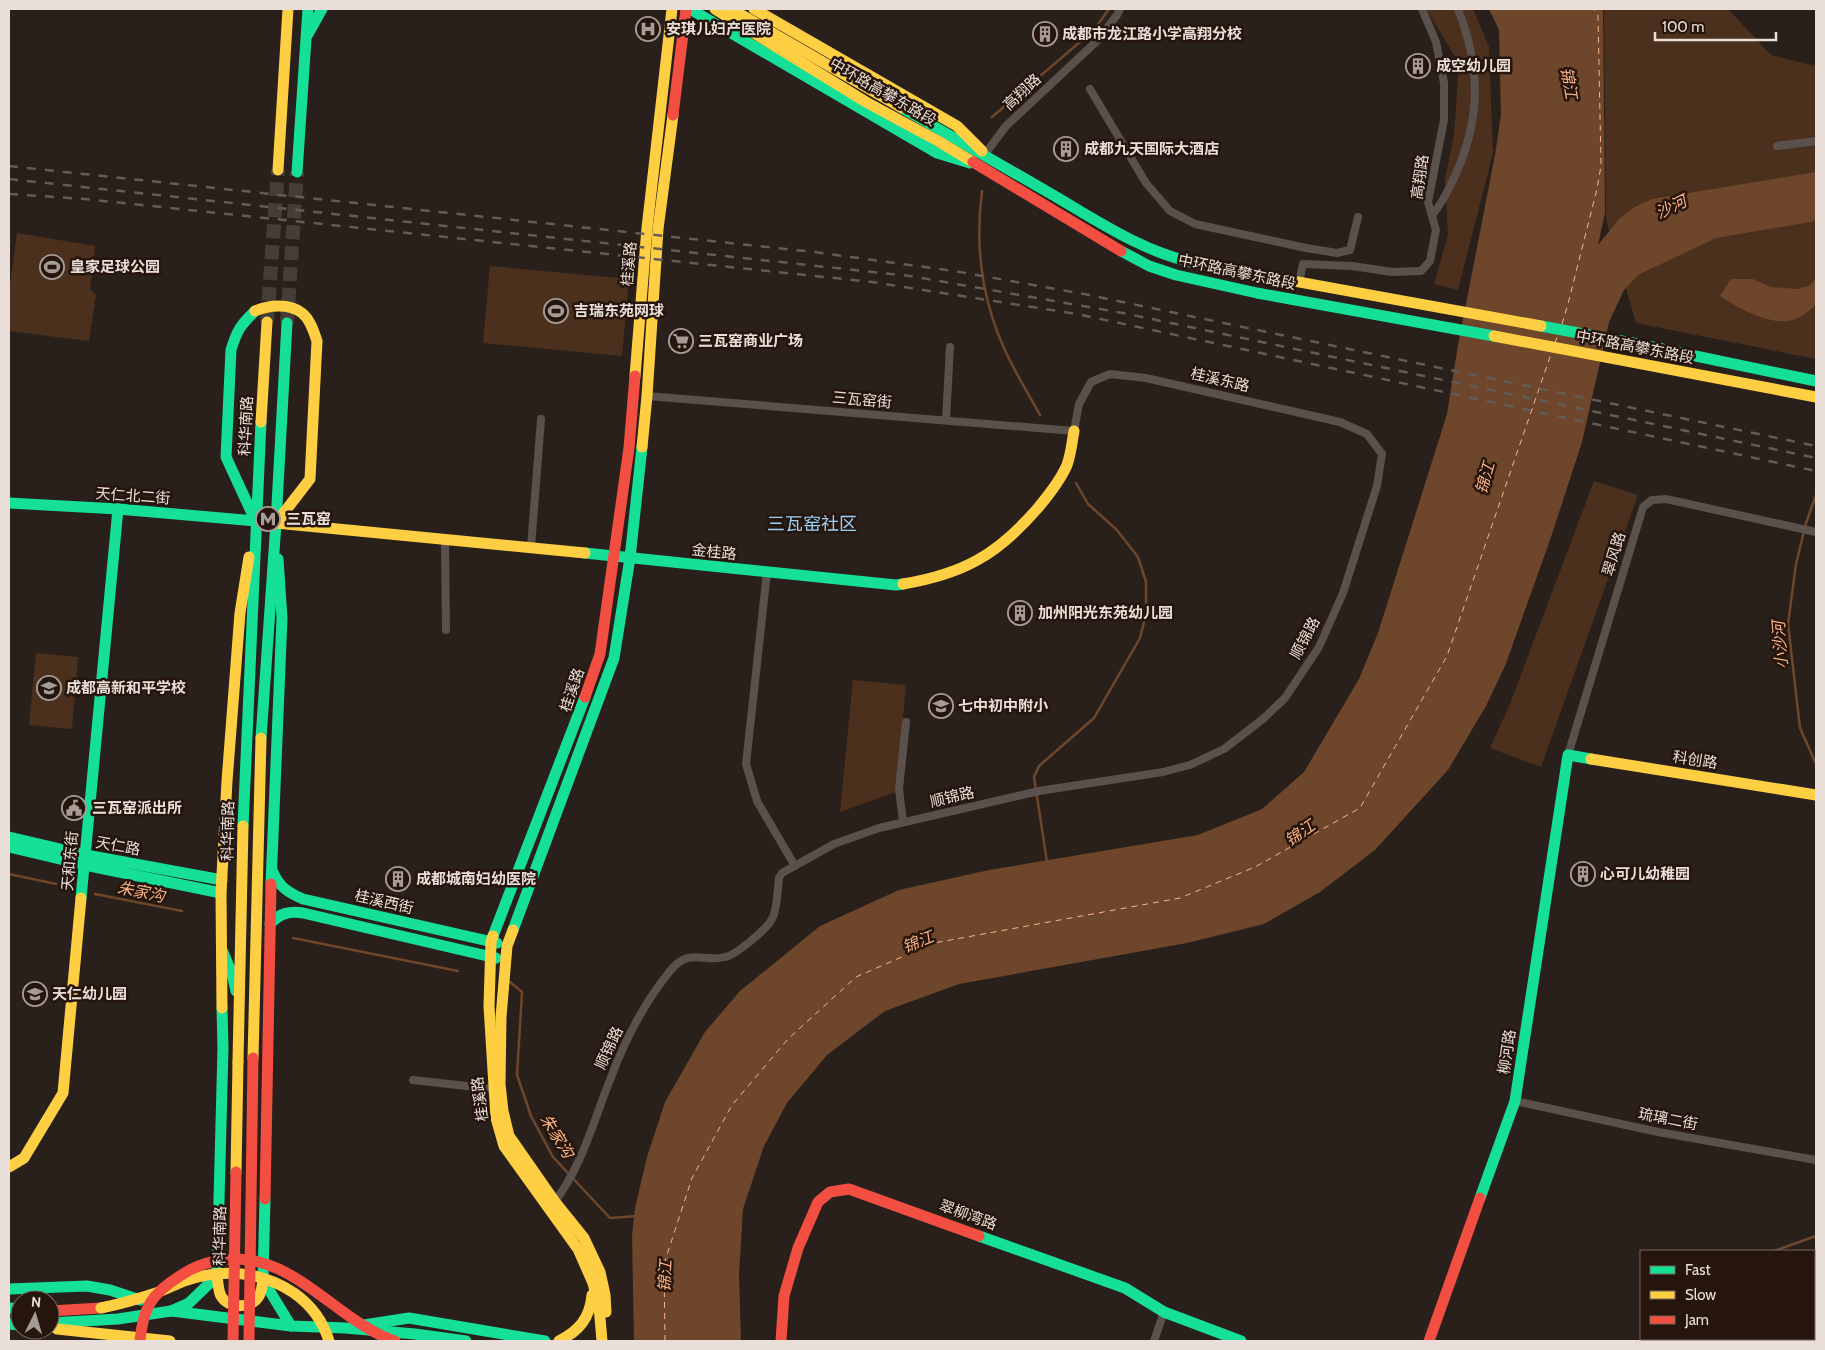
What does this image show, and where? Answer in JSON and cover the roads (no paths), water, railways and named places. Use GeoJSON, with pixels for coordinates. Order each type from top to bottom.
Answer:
{"type":"FeatureCollection","features":[{"type":"Feature","properties":{"kind":"main road"},"geometry":{"type":"LineString","coordinates":[[282,9],[288,26]]}},
{"type":"Feature","properties":{"kind":"main road"},"geometry":{"type":"LineString","coordinates":[[278,170],[288,9]]}},
{"type":"Feature","properties":{"kind":"main road"},"geometry":{"type":"LineString","coordinates":[[297,172],[308,9]]}},
{"type":"Feature","properties":{"kind":"main road"},"geometry":{"type":"LineString","coordinates":[[305,38],[322,9]]}},
{"type":"Feature","properties":{"kind":"main road","name":"桂溪路"},"geometry":{"type":"LineString","coordinates":[[608,1341],[605,1295],[600,1272],[584,1238],[552,1205],[504,1146],[496,1118],[493,1089],[489,1006],[490,957],[491,942],[576,723],[600,654],[629,448],[646,228],[672,9]]}},
{"type":"Feature","properties":{"kind":"main road","name":"桂溪路"},"geometry":{"type":"LineString","coordinates":[[602,1341],[599,1306],[578,1248],[509,1136],[503,1111],[500,1084],[505,960],[507,946],[614,658],[630,558],[648,396],[658,229],[686,9]]}},
{"type":"Feature","properties":{"kind":"main road"},"geometry":{"type":"LineString","coordinates":[[690,9],[937,153],[977,166]]}},
{"type":"Feature","properties":{"kind":"main road","name":"中环路高攀东路段"},"geometry":{"type":"LineString","coordinates":[[715,9],[866,102],[939,136],[985,154],[1111,228],[1154,250],[1180,260],[1643,345],[1816,381]]}},
{"type":"Feature","properties":{"kind":"main road","name":"中环路高攀东路段"},"geometry":{"type":"LineString","coordinates":[[730,9],[939,136],[977,166],[1105,243],[1149,266],[1176,275],[1257,293],[1816,397]]}},
{"type":"Feature","properties":{"kind":"main road"},"geometry":{"type":"LineString","coordinates":[[754,9],[957,126],[985,154]]}},
{"type":"Feature","properties":{"kind":"main road"},"geometry":{"type":"LineString","coordinates":[[281,306],[302,313],[312,327],[317,341],[310,479],[276,522],[282,618],[271,866],[262,1280],[259,1295],[251,1303],[242,1306],[230,1304],[222,1298],[218,1290],[217,1276],[223,1048],[221,893],[227,781],[240,613],[256,521],[226,458],[232,350],[236,333],[240,326],[256,310],[281,306]]}},
{"type":"Feature","properties":{"kind":"main road","name":"科华南路"},"geometry":{"type":"LineString","coordinates":[[233,1341],[246,733],[267,322]]}},
{"type":"Feature","properties":{"kind":"main road","name":"科华南路"},"geometry":{"type":"LineString","coordinates":[[249,1341],[258,772],[276,522],[287,323]]}},
{"type":"Feature","properties":{"kind":"main road","name":"金桂路"},"geometry":{"type":"LineString","coordinates":[[276,522],[896,585],[948,575],[992,554],[1026,523],[1047,497],[1067,464],[1074,431]]}},
{"type":"Feature","properties":{"kind":"main road","name":"天仁北二街"},"geometry":{"type":"LineString","coordinates":[[9,503],[118,509],[256,521]]}},
{"type":"Feature","properties":{"kind":"main road","name":"天和东街"},"geometry":{"type":"LineString","coordinates":[[9,1167],[24,1158],[63,1093],[118,509]]}},
{"type":"Feature","properties":{"kind":"main road"},"geometry":{"type":"LineString","coordinates":[[227,781],[246,733]]}},
{"type":"Feature","properties":{"kind":"main road","name":"科创路"},"geometry":{"type":"LineString","coordinates":[[1568,755],[1816,795]]}},
{"type":"Feature","properties":{"kind":"main road","name":"柳河路"},"geometry":{"type":"LineString","coordinates":[[1429,1341],[1515,1101],[1568,755]]}},
{"type":"Feature","properties":{"kind":"main road"},"geometry":{"type":"LineString","coordinates":[[258,772],[275,798]]}},
{"type":"Feature","properties":{"kind":"main road","name":"天仁路"},"geometry":{"type":"LineString","coordinates":[[9,837],[85,860],[221,893]]}},
{"type":"Feature","properties":{"kind":"main road","name":"天仁路"},"geometry":{"type":"LineString","coordinates":[[9,847],[222,880]]}},
{"type":"Feature","properties":{"kind":"main road","name":"桂溪西街"},"geometry":{"type":"LineString","coordinates":[[271,866],[278,885],[303,900],[507,946]]}},
{"type":"Feature","properties":{"kind":"main road","name":"桂溪西街"},"geometry":{"type":"LineString","coordinates":[[270,924],[277,916],[286,912],[294,912],[505,960]]}},
{"type":"Feature","properties":{"kind":"main road"},"geometry":{"type":"LineString","coordinates":[[221,948],[232,974],[239,1009]]}},
{"type":"Feature","properties":{"kind":"main road"},"geometry":{"type":"LineString","coordinates":[[254,984],[269,965]]}},
{"type":"Feature","properties":{"kind":"main road","name":"翠柳湾路"},"geometry":{"type":"LineString","coordinates":[[781,1341],[784,1296],[798,1248],[818,1202],[830,1192],[849,1190],[1125,1288],[1164,1312],[1241,1341]]}},
{"type":"Feature","properties":{"kind":"main road"},"geometry":{"type":"LineString","coordinates":[[140,1341],[145,1311],[158,1294],[174,1279],[191,1268],[214,1261],[240,1258],[264,1262],[286,1271],[361,1324],[395,1341]]}},
{"type":"Feature","properties":{"kind":"main road"},"geometry":{"type":"LineString","coordinates":[[60,1310],[101,1308],[158,1292],[208,1275],[232,1272],[251,1274],[270,1279],[290,1289],[305,1301],[319,1316],[329,1341]]}},
{"type":"Feature","properties":{"kind":"main road"},"geometry":{"type":"LineString","coordinates":[[60,1322],[118,1319],[171,1311],[189,1303],[217,1276]]}},
{"type":"Feature","properties":{"kind":"main road"},"geometry":{"type":"LineString","coordinates":[[262,1280],[290,1326]]}},
{"type":"Feature","properties":{"kind":"main road"},"geometry":{"type":"LineString","coordinates":[[559,1341],[571,1336],[586,1322],[592,1305],[592,1283]]}},
{"type":"Feature","properties":{"kind":"main road"},"geometry":{"type":"LineString","coordinates":[[9,1289],[21,1290],[80,1285],[121,1292],[171,1311],[290,1326],[345,1328],[415,1334],[466,1341]]}},
{"type":"Feature","properties":{"kind":"main road"},"geometry":{"type":"LineString","coordinates":[[345,1328],[409,1318],[544,1341]]}},
{"type":"Feature","properties":{"kind":"main road"},"geometry":{"type":"LineString","coordinates":[[60,1329],[170,1341]]}},
{"type":"Feature","properties":{"kind":"main road"},"geometry":{"type":"LineString","coordinates":[[569,1341],[579,1341]]}},
{"type":"Feature","properties":{"kind":"street","name":"高翔路"},"geometry":{"type":"LineString","coordinates":[[985,154],[1006,126],[1098,40],[1120,9]]}},
{"type":"Feature","properties":{"kind":"street","name":"高翔路"},"geometry":{"type":"LineString","coordinates":[[1299,282],[1304,264],[1310,263],[1352,266],[1392,272],[1421,272],[1430,261],[1436,230],[1428,202],[1444,120],[1444,83],[1436,42],[1422,9]]}},
{"type":"Feature","properties":{"kind":"street"},"geometry":{"type":"LineString","coordinates":[[1432,215],[1441,205],[1461,162],[1476,108],[1474,64],[1458,9]]}},
{"type":"Feature","properties":{"kind":"street"},"geometry":{"type":"LineString","coordinates":[[1090,89],[1146,183],[1170,211],[1195,224],[1337,253],[1350,250],[1358,217]]}},
{"type":"Feature","properties":{"kind":"street"},"geometry":{"type":"LineString","coordinates":[[1777,146],[1816,141]]}},
{"type":"Feature","properties":{"kind":"street"},"geometry":{"type":"LineString","coordinates":[[946,420],[950,347]]}},
{"type":"Feature","properties":{"kind":"street","name":"桂溪东路"},"geometry":{"type":"LineString","coordinates":[[1074,431],[1079,404],[1091,382],[1110,374],[1146,378],[1340,422],[1367,434],[1382,454]]}},
{"type":"Feature","properties":{"kind":"street","name":"三瓦窑街"},"geometry":{"type":"LineString","coordinates":[[648,396],[1074,431]]}},
{"type":"Feature","properties":{"kind":"street"},"geometry":{"type":"LineString","coordinates":[[531,547],[540,419]]}},
{"type":"Feature","properties":{"kind":"street","name":"顺锦路"},"geometry":{"type":"LineString","coordinates":[[552,1205],[579,1162],[610,1078],[642,1010],[676,964],[692,957],[716,958],[734,954],[772,919],[779,878],[782,873],[834,844],[878,828],[1035,792],[1163,772],[1190,765],[1224,749],[1263,720],[1285,698],[1319,647],[1343,593],[1377,486],[1382,454]]}},
{"type":"Feature","properties":{"kind":"street","name":"翠风路"},"geometry":{"type":"LineString","coordinates":[[1568,755],[1643,507],[1652,500],[1666,499],[1816,532]]}},
{"type":"Feature","properties":{"kind":"street"},"geometry":{"type":"LineString","coordinates":[[445,539],[446,630]]}},
{"type":"Feature","properties":{"kind":"street"},"geometry":{"type":"LineString","coordinates":[[767,572],[746,764],[756,801],[795,866]]}},
{"type":"Feature","properties":{"kind":"street"},"geometry":{"type":"LineString","coordinates":[[903,822],[899,789],[906,722]]}},
{"type":"Feature","properties":{"kind":"street"},"geometry":{"type":"LineString","coordinates":[[413,1080],[493,1089]]}},
{"type":"Feature","properties":{"kind":"street","name":"琉璃二街"},"geometry":{"type":"LineString","coordinates":[[1515,1101],[1658,1132],[1816,1160]]}},
{"type":"Feature","properties":{"kind":"street"},"geometry":{"type":"LineString","coordinates":[[1154,1341],[1164,1312]]}},
{"type":"Feature","properties":{"kind":"water"},"geometry":{"type":"Polygon","coordinates":[[[1489,9],[1603,9],[1605,213],[1598,245],[1619,219],[1635,207],[1652,199],[1816,172],[1816,221],[1716,238],[1638,275],[1624,290],[1609,322],[1582,442],[1550,540],[1505,666],[1486,706],[1448,770],[1375,850],[1320,892],[1264,924],[1187,943],[959,984],[885,1011],[827,1055],[787,1103],[764,1146],[743,1209],[739,1274],[741,1341],[634,1341],[632,1235],[635,1208],[647,1157],[665,1102],[705,1032],[740,991],[820,926],[899,890],[989,870],[1198,835],[1262,809],[1304,772],[1359,679],[1378,633],[1447,414],[1501,115],[1499,30],[1489,9]]]}},
{"type":"Feature","properties":{"kind":"water"},"geometry":{"type":"Polygon","coordinates":[[[1816,277],[1816,305],[1811,310],[1789,321],[1762,318],[1720,296],[1731,279],[1753,279],[1770,287],[1797,289],[1811,285],[1816,277]]]}},
{"type":"Feature","properties":{"kind":"waterway"},"geometry":{"type":"LineString","coordinates":[[992,117],[1094,30],[1109,9]]}},
{"type":"Feature","properties":{"kind":"waterway"},"geometry":{"type":"LineString","coordinates":[[982,191],[979,231],[980,251],[990,310],[1008,357],[1040,415]]}},
{"type":"Feature","properties":{"kind":"waterway"},"geometry":{"type":"LineString","coordinates":[[1047,862],[1034,777],[1039,766],[1094,718],[1140,638],[1146,614],[1146,582],[1138,557],[1116,529],[1088,504],[1076,483]]}},
{"type":"Feature","properties":{"kind":"waterway","name":"小沙河"},"geometry":{"type":"LineString","coordinates":[[1816,495],[1806,523],[1796,564],[1788,624],[1800,728],[1816,764]]}},
{"type":"Feature","properties":{"kind":"waterway","name":"朱家沟"},"geometry":{"type":"LineString","coordinates":[[9,874],[56,884]]}},
{"type":"Feature","properties":{"kind":"waterway","name":"朱家沟"},"geometry":{"type":"LineString","coordinates":[[95,894],[182,911]]}},
{"type":"Feature","properties":{"kind":"waterway","name":"朱家沟"},"geometry":{"type":"LineString","coordinates":[[293,938],[458,971]]}},
{"type":"Feature","properties":{"kind":"waterway","name":"朱家沟"},"geometry":{"type":"LineString","coordinates":[[510,982],[522,992],[517,1075],[531,1116],[553,1157],[610,1218],[637,1216]]}},
{"type":"Feature","properties":{"kind":"waterway","name":"小沙河"},"geometry":{"type":"LineString","coordinates":[[1777,1250],[1816,1236]]}},
{"type":"Feature","properties":{"kind":"tunnel"},"geometry":{"type":"LineString","coordinates":[[267,322],[278,170]]}},
{"type":"Feature","properties":{"kind":"tunnel"},"geometry":{"type":"LineString","coordinates":[[287,323],[297,172]]}},
{"type":"Feature","properties":{"kind":"railway"},"geometry":{"type":"LineString","coordinates":[[9,166],[814,252],[954,271],[1084,294],[1816,446]]}},
{"type":"Feature","properties":{"kind":"railway"},"geometry":{"type":"LineString","coordinates":[[9,179],[910,276],[1123,313],[1816,458]]}},
{"type":"Feature","properties":{"kind":"railway"},"geometry":{"type":"LineString","coordinates":[[9,194],[85,199],[872,282],[1077,314],[1816,471]]}},
{"type":"Feature","properties":{"kind":"place","name":"安琪儿妇产医院"},"geometry":{"type":"Point","coordinates":[648,29]}},
{"type":"Feature","properties":{"kind":"place","name":"成都市龙江路小学高翔分校"},"geometry":{"type":"Point","coordinates":[1045,34]}},
{"type":"Feature","properties":{"kind":"place","name":"成空幼儿园"},"geometry":{"type":"Point","coordinates":[1418,66]}},
{"type":"Feature","properties":{"kind":"place","name":"成都九天国际大酒店"},"geometry":{"type":"Point","coordinates":[1066,149]}},
{"type":"Feature","properties":{"kind":"place","name":"皇家足球公园"},"geometry":{"type":"Point","coordinates":[52,267]}},
{"type":"Feature","properties":{"kind":"place","name":"吉瑞东苑网球"},"geometry":{"type":"Point","coordinates":[556,311]}},
{"type":"Feature","properties":{"kind":"place","name":"三瓦窑商业广场"},"geometry":{"type":"Point","coordinates":[681,341]}},
{"type":"Feature","properties":{"kind":"place","name":"三瓦窑"},"geometry":{"type":"Point","coordinates":[268,519]}},
{"type":"Feature","properties":{"kind":"place","name":"加州阳光东苑幼儿园"},"geometry":{"type":"Point","coordinates":[1020,613]}},
{"type":"Feature","properties":{"kind":"place","name":"成都高新和平学校"},"geometry":{"type":"Point","coordinates":[49,688]}},
{"type":"Feature","properties":{"kind":"place","name":"七中初中附小"},"geometry":{"type":"Point","coordinates":[941,706]}},
{"type":"Feature","properties":{"kind":"place","name":"三瓦窑派出所"},"geometry":{"type":"Point","coordinates":[74,808]}},
{"type":"Feature","properties":{"kind":"place","name":"心可儿幼稚园"},"geometry":{"type":"Point","coordinates":[1583,874]}},
{"type":"Feature","properties":{"kind":"place","name":"成都城南妇幼医院"},"geometry":{"type":"Point","coordinates":[398,879]}},
{"type":"Feature","properties":{"kind":"place","name":"天仁幼儿园"},"geometry":{"type":"Point","coordinates":[35,994]}},
{"type":"Feature","properties":{"kind":"district","name":"三瓦窑社区"},"geometry":{"type":"Point","coordinates":[812,524]}},
{"type":"Feature","properties":{"kind":"water label","name":"锦江"},"geometry":{"type":"Point","coordinates":[1569,83]}},
{"type":"Feature","properties":{"kind":"water label","name":"沙河"},"geometry":{"type":"Point","coordinates":[1671,207]}},
{"type":"Feature","properties":{"kind":"water label","name":"锦江"},"geometry":{"type":"Point","coordinates":[1485,478]}},
{"type":"Feature","properties":{"kind":"water label","name":"锦江"},"geometry":{"type":"Point","coordinates":[1300,833]}},
{"type":"Feature","properties":{"kind":"water label","name":"锦江"},"geometry":{"type":"Point","coordinates":[918,942]}},
{"type":"Feature","properties":{"kind":"water label","name":"锦江"},"geometry":{"type":"Point","coordinates":[665,1276]}}]}
